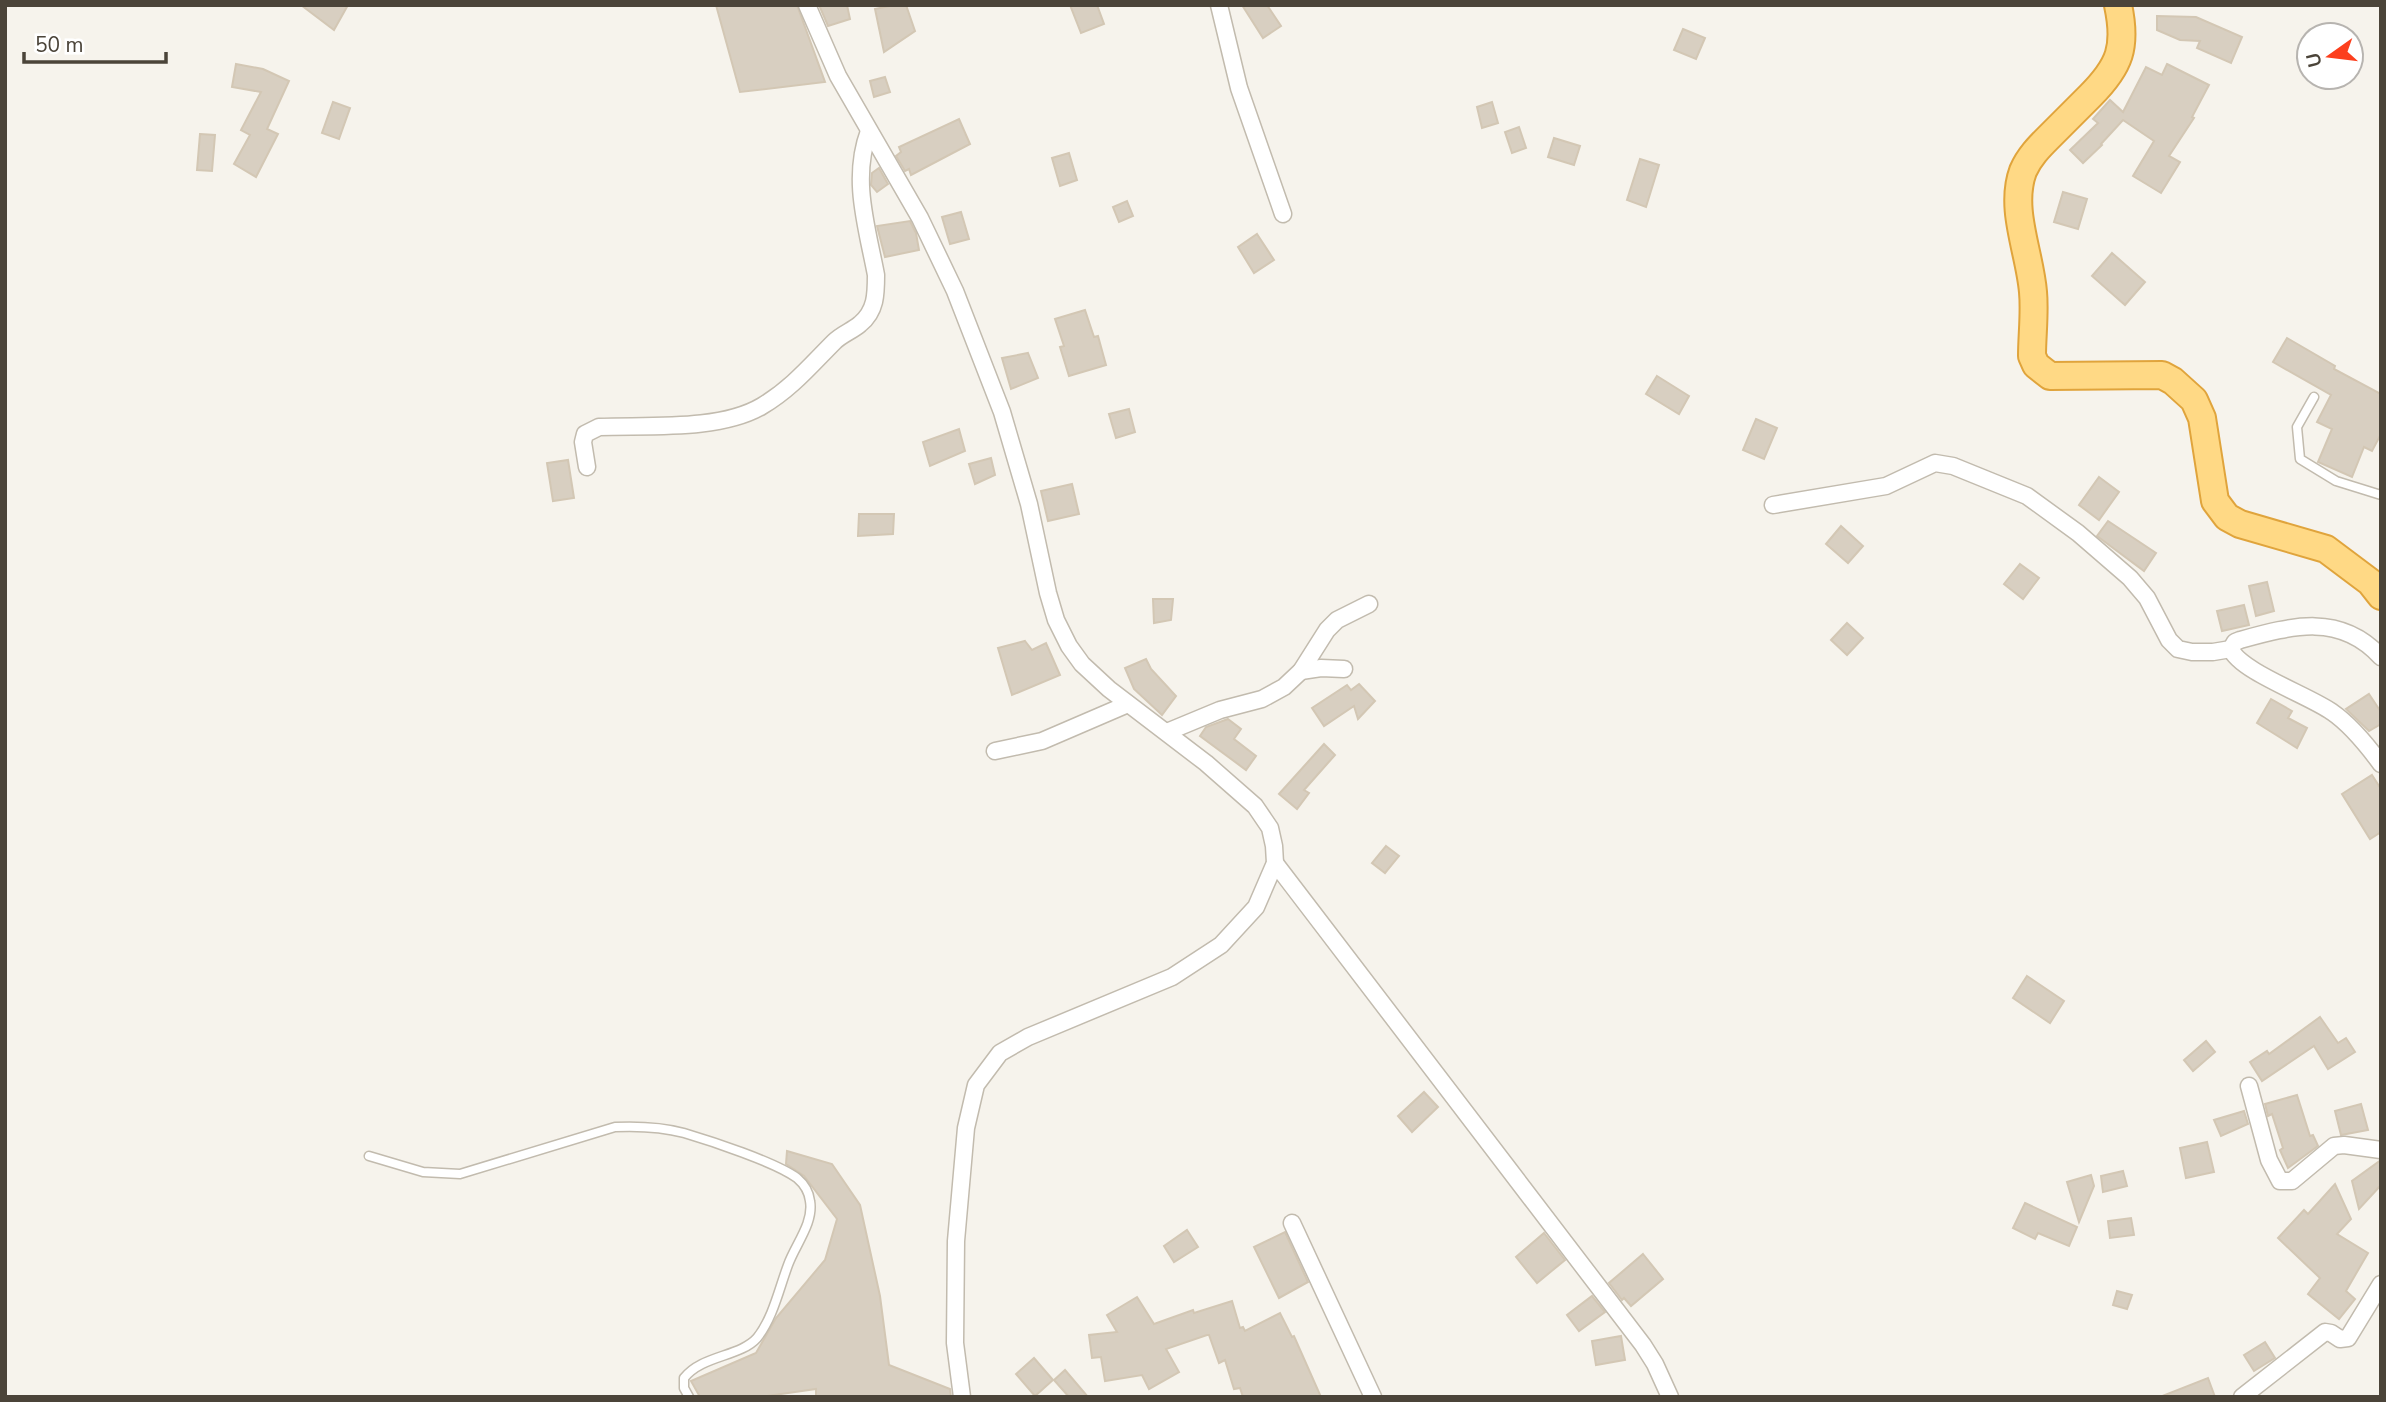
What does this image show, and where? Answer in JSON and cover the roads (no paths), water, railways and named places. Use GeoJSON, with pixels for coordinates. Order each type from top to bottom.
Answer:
{"type":"FeatureCollection","features":[{"type":"Feature","properties":{"kind":"highway"},"geometry":{"type":"LineString","coordinates":[[2118,5],[2122,43],[2117,65],[2102,84],[2034,152],[2022,175],[2020,221],[2033,292],[2032,356],[2036,365],[2050,376],[2162,375],[2173,381],[2194,400],[2202,418],[2215,501],[2227,517],[2240,524],[2326,549],[2370,582],[2381,596]]}},
{"type":"Feature","properties":{"kind":"street"},"geometry":{"type":"LineString","coordinates":[[807,5],[838,76],[920,218],[949,279],[1002,412],[1029,504],[1056,620],[1069,646],[1082,664],[1128,704],[1167,732],[1255,806],[1270,828],[1276,863],[1643,1345],[1670,1397]]}},
{"type":"Feature","properties":{"kind":"street"},"geometry":{"type":"LineString","coordinates":[[1219,5],[1239,88],[1283,214]]}},
{"type":"Feature","properties":{"kind":"street"},"geometry":{"type":"LineString","coordinates":[[587,467],[583,442],[585,434],[591,430],[599,427],[717,423],[739,416],[762,406],[784,390],[805,373],[838,338],[861,324],[876,302],[876,275],[860,187],[862,150],[869,131]]}},
{"type":"Feature","properties":{"kind":"street"},"geometry":{"type":"LineString","coordinates":[[1773,505],[1886,486],[1935,463],[1953,466],[2027,496],[2078,533],[2130,578],[2147,598],[2169,640],[2178,649],[2213,652],[2231,649]]}},
{"type":"Feature","properties":{"kind":"street"},"geometry":{"type":"LineString","coordinates":[[1167,732],[1220,710],[1274,694],[1301,671],[1327,630],[1337,620],[1369,604]]}},
{"type":"Feature","properties":{"kind":"street"},"geometry":{"type":"LineString","coordinates":[[2231,649],[2235,642],[2240,640],[2291,626],[2309,625],[2350,633],[2373,648],[2381,657]]}},
{"type":"Feature","properties":{"kind":"street"},"geometry":{"type":"LineString","coordinates":[[2231,649],[2235,657],[2255,671],[2333,713],[2368,747],[2381,764]]}},
{"type":"Feature","properties":{"kind":"street"},"geometry":{"type":"LineString","coordinates":[[1301,671],[1344,669]]}},
{"type":"Feature","properties":{"kind":"street"},"geometry":{"type":"LineString","coordinates":[[995,751],[1042,741],[1128,704]]}},
{"type":"Feature","properties":{"kind":"street"},"geometry":{"type":"LineString","coordinates":[[962,1397],[955,1343],[956,1241],[966,1128],[976,1085],[1000,1053],[1009,1047],[1172,977],[1221,945],[1256,906],[1276,863]]}},
{"type":"Feature","properties":{"kind":"street"},"geometry":{"type":"LineString","coordinates":[[2249,1087],[2269,1160],[2280,1181],[2292,1181],[2334,1146],[2381,1150]]}},
{"type":"Feature","properties":{"kind":"street"},"geometry":{"type":"LineString","coordinates":[[1292,1223],[1373,1397]]}},
{"type":"Feature","properties":{"kind":"street"},"geometry":{"type":"LineString","coordinates":[[2242,1397],[2325,1332],[2340,1339],[2348,1338],[2381,1284]]}},
{"type":"Feature","properties":{"kind":"lane"},"geometry":{"type":"LineString","coordinates":[[2314,397],[2297,427],[2300,459],[2336,481],[2381,495]]}},
{"type":"Feature","properties":{"kind":"lane"},"geometry":{"type":"LineString","coordinates":[[369,1156],[423,1172],[460,1174],[615,1127],[639,1126],[683,1133],[761,1161],[797,1178],[805,1187],[810,1200],[811,1216],[789,1261],[762,1331],[746,1347],[692,1368],[684,1378],[684,1388],[689,1397]]}}]}
